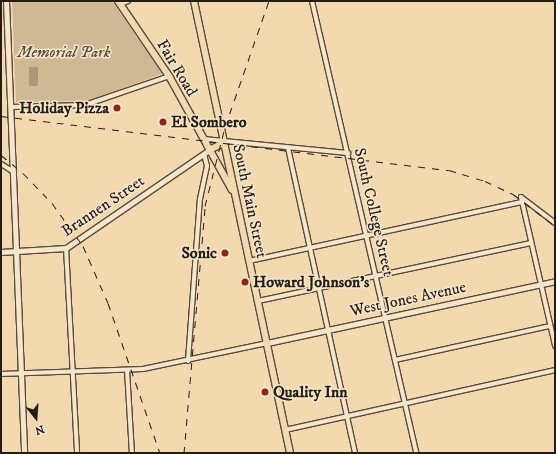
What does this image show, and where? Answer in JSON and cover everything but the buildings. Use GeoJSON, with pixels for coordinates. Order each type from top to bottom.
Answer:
{"type":"FeatureCollection","features":[{"type":"Feature","properties":{"kind":"main road","name":"South Main Street"},"geometry":{"type":"LineString","coordinates":[[194,1],[290,453]]}},
{"type":"Feature","properties":{"kind":"main road","name":"Fair Road"},"geometry":{"type":"LineString","coordinates":[[119,2],[169,76],[203,139],[207,152],[235,195]]}},
{"type":"Feature","properties":{"kind":"main road"},"geometry":{"type":"LineString","coordinates":[[207,152],[223,142]]}},
{"type":"Feature","properties":{"kind":"street"},"geometry":{"type":"LineString","coordinates":[[6,1],[14,172],[14,252],[24,453]]}},
{"type":"Feature","properties":{"kind":"street"},"geometry":{"type":"LineString","coordinates":[[119,2],[128,1]]}},
{"type":"Feature","properties":{"kind":"street","name":"South College Street"},"geometry":{"type":"LineString","coordinates":[[312,1],[416,453]]}},
{"type":"Feature","properties":{"kind":"street"},"geometry":{"type":"LineString","coordinates":[[11,107],[85,105],[169,76]]}},
{"type":"Feature","properties":{"kind":"street"},"geometry":{"type":"LineString","coordinates":[[203,139],[348,153]]}},
{"type":"Feature","properties":{"kind":"street"},"geometry":{"type":"LineString","coordinates":[[288,148],[355,453]]}},
{"type":"Feature","properties":{"kind":"street"},"geometry":{"type":"LineString","coordinates":[[188,361],[200,199],[207,166],[207,152]]}},
{"type":"Feature","properties":{"kind":"street","name":"Brannen Street"},"geometry":{"type":"LineString","coordinates":[[1,252],[66,248],[207,152]]}},
{"type":"Feature","properties":{"kind":"street"},"geometry":{"type":"LineString","coordinates":[[1,164],[14,172]]}},
{"type":"Feature","properties":{"kind":"street"},"geometry":{"type":"LineString","coordinates":[[249,261],[509,204],[522,199]]}},
{"type":"Feature","properties":{"kind":"street"},"geometry":{"type":"LineString","coordinates":[[522,199],[555,223]]}},
{"type":"Feature","properties":{"kind":"street"},"geometry":{"type":"LineString","coordinates":[[522,199],[555,346]]}},
{"type":"Feature","properties":{"kind":"street"},"geometry":{"type":"LineString","coordinates":[[258,301],[531,243]]}},
{"type":"Feature","properties":{"kind":"street"},"geometry":{"type":"LineString","coordinates":[[66,248],[74,372],[77,453]]}},
{"type":"Feature","properties":{"kind":"street","name":"West Jones Avenue"},"geometry":{"type":"LineString","coordinates":[[267,343],[555,281]]}},
{"type":"Feature","properties":{"kind":"street"},"geometry":{"type":"LineString","coordinates":[[395,360],[550,326]]}},
{"type":"Feature","properties":{"kind":"street"},"geometry":{"type":"LineString","coordinates":[[1,374],[127,370],[188,361],[267,343]]}},
{"type":"Feature","properties":{"kind":"street"},"geometry":{"type":"LineString","coordinates":[[127,370],[132,453]]}},
{"type":"Feature","properties":{"kind":"street"},"geometry":{"type":"LineString","coordinates":[[285,430],[555,370]]}},
{"type":"Feature","properties":{"kind":"green space","name":"Memorial Park"},"geometry":{"type":"Polygon","coordinates":[[[12,1],[112,1],[162,74],[87,101],[16,102],[12,1]]]}},
{"type":"Feature","properties":{"kind":"shaded area"},"geometry":{"type":"Polygon","coordinates":[[[29,67],[38,67],[38,86],[29,86],[29,67]]]}},
{"type":"Feature","properties":{"kind":"railway"},"geometry":{"type":"LineString","coordinates":[[184,453],[205,206],[225,127],[269,1]]}},
{"type":"Feature","properties":{"kind":"railway"},"geometry":{"type":"LineString","coordinates":[[1,116],[449,170],[485,181],[513,194],[555,226]]}},
{"type":"Feature","properties":{"kind":"railway"},"geometry":{"type":"LineString","coordinates":[[1,155],[23,173],[52,203],[83,246],[108,303],[160,453]]}},
{"type":"Feature","properties":{"kind":"place","name":"Holiday Pizza"},"geometry":{"type":"Point","coordinates":[117,108]}},
{"type":"Feature","properties":{"kind":"place","name":"El Sombero"},"geometry":{"type":"Point","coordinates":[163,122]}},
{"type":"Feature","properties":{"kind":"place","name":"Sonic"},"geometry":{"type":"Point","coordinates":[225,253]}},
{"type":"Feature","properties":{"kind":"place","name":"Howard Johnson's"},"geometry":{"type":"Point","coordinates":[245,282]}},
{"type":"Feature","properties":{"kind":"place","name":"Quality Inn"},"geometry":{"type":"Point","coordinates":[265,392]}}]}
